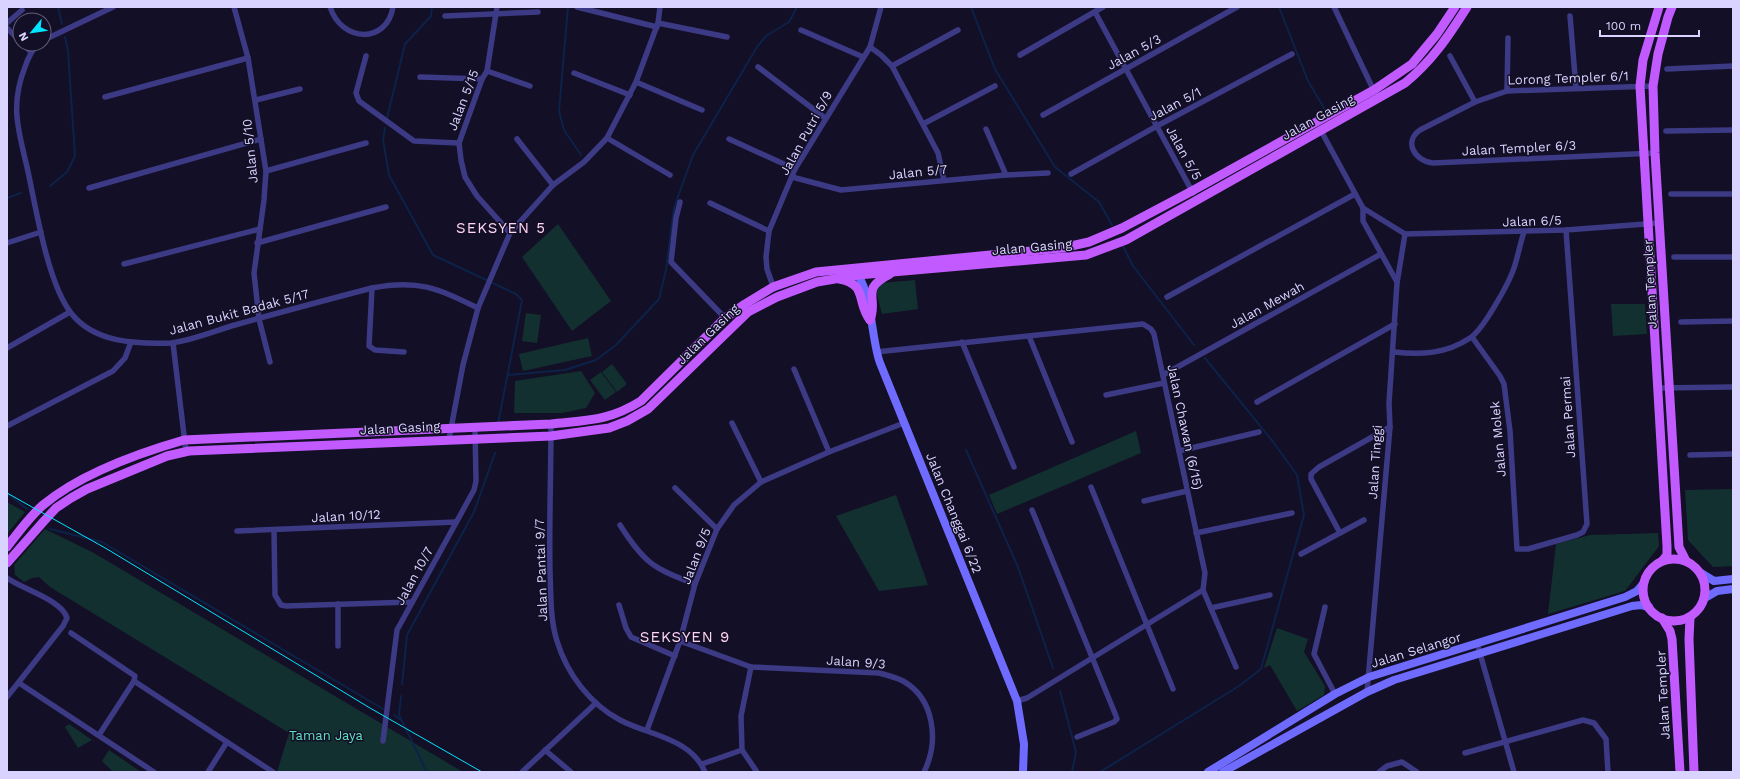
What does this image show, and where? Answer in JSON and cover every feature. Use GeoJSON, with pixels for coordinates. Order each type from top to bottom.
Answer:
{"type":"FeatureCollection","features":[{"type":"Feature","properties":{"kind":"main road","name":"Jalan Gasing"},"geometry":{"type":"LineString","coordinates":[[7,547],[42,506],[82,479],[149,451],[184,440],[551,424],[605,418],[625,411],[641,401],[725,318],[773,287],[816,272],[1062,248],[1089,242],[1195,196],[1321,131],[1376,95],[1412,64],[1437,34],[1455,7]]}},
{"type":"Feature","properties":{"kind":"main road","name":"Jalan Gasing"},"geometry":{"type":"LineString","coordinates":[[7,563],[56,508],[71,498],[87,489],[168,456],[186,452],[449,439],[551,436],[609,428],[627,421],[648,409],[748,312],[777,297],[817,282],[833,278],[858,275],[1086,255],[1126,240],[1316,122],[1405,83],[1428,62],[1444,44],[1467,7]]}},
{"type":"Feature","properties":{"kind":"main road","name":"Jalan Templer"},"geometry":{"type":"LineString","coordinates":[[1659,7],[1643,60],[1640,86],[1667,546],[1666,555],[1663,560]]}},
{"type":"Feature","properties":{"kind":"main road","name":"Jalan Templer"},"geometry":{"type":"LineString","coordinates":[[1672,7],[1658,54],[1653,86],[1655,153],[1679,547],[1686,561]]}},
{"type":"Feature","properties":{"kind":"main road","name":"Jalan Changgai 6/22"},"geometry":{"type":"LineString","coordinates":[[850,268],[858,275],[866,293],[876,352],[1017,701],[1024,744],[1023,772]]}},
{"type":"Feature","properties":{"kind":"main road"},"geometry":{"type":"LineString","coordinates":[[870,320],[873,312],[871,296],[874,286],[877,282],[895,272]]}},
{"type":"Feature","properties":{"kind":"main road"},"geometry":{"type":"LineString","coordinates":[[833,278],[847,280],[858,287],[861,292],[864,312],[870,320]]}},
{"type":"Feature","properties":{"kind":"main road"},"geometry":{"type":"LineString","coordinates":[[1733,579],[1714,581],[1701,574],[1694,566],[1686,561],[1678,559],[1663,560],[1650,570],[1644,582],[1643,591],[1648,607],[1662,618],[1671,621],[1690,618],[1696,613],[1705,598],[1717,591],[1733,589]]}},
{"type":"Feature","properties":{"kind":"main road"},"geometry":{"type":"LineString","coordinates":[[1701,574],[1705,585],[1705,598]]}},
{"type":"Feature","properties":{"kind":"main road","name":"Jalan Selangor"},"geometry":{"type":"LineString","coordinates":[[1208,772],[1335,694],[1369,677],[1624,597],[1637,591],[1644,582]]}},
{"type":"Feature","properties":{"kind":"main road","name":"Jalan Selangor"},"geometry":{"type":"LineString","coordinates":[[1223,772],[1367,692],[1394,680],[1632,606],[1641,604],[1648,607]]}},
{"type":"Feature","properties":{"kind":"main road","name":"Jalan Templer"},"geometry":{"type":"LineString","coordinates":[[1662,618],[1670,631],[1672,639],[1680,772]]}},
{"type":"Feature","properties":{"kind":"main road","name":"Jalan Templer"},"geometry":{"type":"LineString","coordinates":[[1690,618],[1689,639],[1694,772]]}},
{"type":"Feature","properties":{"kind":"street","name":"Jalan 5/10"},"geometry":{"type":"LineString","coordinates":[[234,7],[248,58],[256,100],[266,172],[264,200],[254,273],[259,319],[270,362]]}},
{"type":"Feature","properties":{"kind":"street"},"geometry":{"type":"LineString","coordinates":[[330,7],[340,26],[357,35],[370,33],[382,27],[391,15],[393,7]]}},
{"type":"Feature","properties":{"kind":"street","name":"Jalan 5/15"},"geometry":{"type":"LineString","coordinates":[[497,7],[487,71],[482,79],[459,143],[465,177],[477,196],[510,233]]}},
{"type":"Feature","properties":{"kind":"street"},"geometry":{"type":"LineString","coordinates":[[577,7],[657,25],[727,37]]}},
{"type":"Feature","properties":{"kind":"street"},"geometry":{"type":"LineString","coordinates":[[449,439],[463,365],[478,308],[510,233],[553,185],[584,162],[607,138],[636,82],[657,25],[660,7]]}},
{"type":"Feature","properties":{"kind":"street","name":"Jalan Putri 5/9"},"geometry":{"type":"LineString","coordinates":[[777,297],[767,269],[766,258],[768,231],[795,169],[870,47],[881,7]]}},
{"type":"Feature","properties":{"kind":"street"},"geometry":{"type":"LineString","coordinates":[[1020,55],[1103,7]]}},
{"type":"Feature","properties":{"kind":"street","name":"Jalan 5/3"},"geometry":{"type":"LineString","coordinates":[[1043,115],[1236,7]]}},
{"type":"Feature","properties":{"kind":"street"},"geometry":{"type":"LineString","coordinates":[[1334,7],[1376,95]]}},
{"type":"Feature","properties":{"kind":"street"},"geometry":{"type":"LineString","coordinates":[[52,36],[110,8]]}},
{"type":"Feature","properties":{"kind":"street"},"geometry":{"type":"LineString","coordinates":[[7,23],[22,10]]}},
{"type":"Feature","properties":{"kind":"street"},"geometry":{"type":"LineString","coordinates":[[445,16],[538,12]]}},
{"type":"Feature","properties":{"kind":"street","name":"Jalan 5/5"},"geometry":{"type":"LineString","coordinates":[[1095,12],[1195,196]]}},
{"type":"Feature","properties":{"kind":"street"},"geometry":{"type":"LineString","coordinates":[[1570,16],[1576,88]]}},
{"type":"Feature","properties":{"kind":"street"},"geometry":{"type":"LineString","coordinates":[[801,30],[863,57]]}},
{"type":"Feature","properties":{"kind":"street"},"geometry":{"type":"LineString","coordinates":[[892,66],[958,30]]}},
{"type":"Feature","properties":{"kind":"street"},"geometry":{"type":"LineString","coordinates":[[1506,90],[1508,38]]}},
{"type":"Feature","properties":{"kind":"street"},"geometry":{"type":"LineString","coordinates":[[870,47],[892,66],[938,152],[944,180]]}},
{"type":"Feature","properties":{"kind":"street","name":"Jalan Bukit Badak 5/17"},"geometry":{"type":"LineString","coordinates":[[31,52],[18,85],[16,119],[41,232],[55,282],[61,298],[70,312],[80,324],[91,332],[110,338],[131,342],[173,343],[372,288],[402,283],[417,285],[452,296],[478,308]]}},
{"type":"Feature","properties":{"kind":"street","name":"Jalan 5/1"},"geometry":{"type":"LineString","coordinates":[[1071,174],[1292,54]]}},
{"type":"Feature","properties":{"kind":"street"},"geometry":{"type":"LineString","coordinates":[[366,56],[356,93],[359,101],[414,142],[459,143]]}},
{"type":"Feature","properties":{"kind":"street"},"geometry":{"type":"LineString","coordinates":[[1450,56],[1475,102]]}},
{"type":"Feature","properties":{"kind":"street"},"geometry":{"type":"LineString","coordinates":[[105,97],[248,58]]}},
{"type":"Feature","properties":{"kind":"street"},"geometry":{"type":"LineString","coordinates":[[1667,69],[1733,66]]}},
{"type":"Feature","properties":{"kind":"street"},"geometry":{"type":"LineString","coordinates":[[758,67],[825,118]]}},
{"type":"Feature","properties":{"kind":"street"},"geometry":{"type":"LineString","coordinates":[[487,71],[530,86]]}},
{"type":"Feature","properties":{"kind":"street"},"geometry":{"type":"LineString","coordinates":[[574,73],[630,95]]}},
{"type":"Feature","properties":{"kind":"street"},"geometry":{"type":"LineString","coordinates":[[420,77],[482,79]]}},
{"type":"Feature","properties":{"kind":"street"},"geometry":{"type":"LineString","coordinates":[[636,82],[702,110]]}},
{"type":"Feature","properties":{"kind":"street"},"geometry":{"type":"LineString","coordinates":[[923,124],[995,86]]}},
{"type":"Feature","properties":{"kind":"street","name":"Lorong Templer 6/1"},"geometry":{"type":"LineString","coordinates":[[1420,130],[1475,102],[1506,90],[1653,86]]}},
{"type":"Feature","properties":{"kind":"street"},"geometry":{"type":"LineString","coordinates":[[256,100],[300,89]]}},
{"type":"Feature","properties":{"kind":"street"},"geometry":{"type":"LineString","coordinates":[[1316,122],[1363,208],[1405,234]]}},
{"type":"Feature","properties":{"kind":"street"},"geometry":{"type":"LineString","coordinates":[[986,129],[1006,175]]}},
{"type":"Feature","properties":{"kind":"street","name":"Jalan Templer 6/3"},"geometry":{"type":"LineString","coordinates":[[1420,130],[1414,135],[1412,141],[1414,150],[1421,161],[1433,164],[1655,153]]}},
{"type":"Feature","properties":{"kind":"street"},"geometry":{"type":"LineString","coordinates":[[1666,131],[1733,130]]}},
{"type":"Feature","properties":{"kind":"street"},"geometry":{"type":"LineString","coordinates":[[607,138],[670,175]]}},
{"type":"Feature","properties":{"kind":"street"},"geometry":{"type":"LineString","coordinates":[[89,188],[261,139]]}},
{"type":"Feature","properties":{"kind":"street"},"geometry":{"type":"LineString","coordinates":[[517,139],[553,185]]}},
{"type":"Feature","properties":{"kind":"street"},"geometry":{"type":"LineString","coordinates":[[728,139],[795,169]]}},
{"type":"Feature","properties":{"kind":"street"},"geometry":{"type":"LineString","coordinates":[[266,172],[366,142]]}},
{"type":"Feature","properties":{"kind":"street","name":"Jalan 5/7"},"geometry":{"type":"LineString","coordinates":[[792,177],[840,190],[944,180],[1048,173]]}},
{"type":"Feature","properties":{"kind":"street"},"geometry":{"type":"LineString","coordinates":[[1168,297],[1355,194]]}},
{"type":"Feature","properties":{"kind":"street"},"geometry":{"type":"LineString","coordinates":[[1672,194],[1733,194]]}},
{"type":"Feature","properties":{"kind":"street"},"geometry":{"type":"LineString","coordinates":[[680,202],[676,218],[671,262],[725,318]]}},
{"type":"Feature","properties":{"kind":"street"},"geometry":{"type":"LineString","coordinates":[[710,203],[768,231]]}},
{"type":"Feature","properties":{"kind":"street"},"geometry":{"type":"LineString","coordinates":[[257,243],[386,207]]}},
{"type":"Feature","properties":{"kind":"street"},"geometry":{"type":"LineString","coordinates":[[1363,208],[1363,221],[1397,283]]}},
{"type":"Feature","properties":{"kind":"street","name":"Jalan 6/5"},"geometry":{"type":"LineString","coordinates":[[1405,234],[1524,232],[1659,223]]}},
{"type":"Feature","properties":{"kind":"street"},"geometry":{"type":"LineString","coordinates":[[124,264],[260,229]]}},
{"type":"Feature","properties":{"kind":"street","name":"Jalan Permai"},"geometry":{"type":"LineString","coordinates":[[1516,549],[1528,549],[1577,535],[1583,532],[1587,524],[1566,230]]}},
{"type":"Feature","properties":{"kind":"street"},"geometry":{"type":"LineString","coordinates":[[7,243],[41,232]]}},
{"type":"Feature","properties":{"kind":"street"},"geometry":{"type":"LineString","coordinates":[[1394,352],[1432,354],[1451,348],[1472,337],[1486,320],[1514,269],[1524,232]]}},
{"type":"Feature","properties":{"kind":"street","name":"Jalan Tinggi"},"geometry":{"type":"LineString","coordinates":[[1367,692],[1390,427],[1389,403],[1394,352],[1397,283],[1405,234]]}},
{"type":"Feature","properties":{"kind":"street","name":"Jalan Mewah"},"geometry":{"type":"LineString","coordinates":[[1163,375],[1381,254]]}},
{"type":"Feature","properties":{"kind":"street"},"geometry":{"type":"LineString","coordinates":[[1674,257],[1733,257]]}},
{"type":"Feature","properties":{"kind":"street"},"geometry":{"type":"LineString","coordinates":[[372,288],[369,346],[375,350],[404,352]]}},
{"type":"Feature","properties":{"kind":"street"},"geometry":{"type":"LineString","coordinates":[[7,348],[70,312]]}},
{"type":"Feature","properties":{"kind":"street"},"geometry":{"type":"LineString","coordinates":[[1681,322],[1733,321]]}},
{"type":"Feature","properties":{"kind":"street","name":"Jalan Chawan (6/15)"},"geometry":{"type":"LineString","coordinates":[[876,352],[1143,324],[1151,329],[1154,334],[1205,573],[1203,590]]}},
{"type":"Feature","properties":{"kind":"street"},"geometry":{"type":"LineString","coordinates":[[1257,402],[1395,324]]}},
{"type":"Feature","properties":{"kind":"street"},"geometry":{"type":"LineString","coordinates":[[1029,336],[1072,442]]}},
{"type":"Feature","properties":{"kind":"street","name":"Jalan Molek"},"geometry":{"type":"LineString","coordinates":[[1472,337],[1504,384],[1510,431],[1516,549]]}},
{"type":"Feature","properties":{"kind":"street"},"geometry":{"type":"LineString","coordinates":[[7,426],[113,371],[125,358],[131,342]]}},
{"type":"Feature","properties":{"kind":"street"},"geometry":{"type":"LineString","coordinates":[[962,342],[1014,467]]}},
{"type":"Feature","properties":{"kind":"street"},"geometry":{"type":"LineString","coordinates":[[173,343],[186,452]]}},
{"type":"Feature","properties":{"kind":"street"},"geometry":{"type":"LineString","coordinates":[[794,369],[829,452]]}},
{"type":"Feature","properties":{"kind":"street"},"geometry":{"type":"LineString","coordinates":[[1106,395],[1164,383]]}},
{"type":"Feature","properties":{"kind":"street"},"geometry":{"type":"LineString","coordinates":[[1658,388],[1733,386]]}},
{"type":"Feature","properties":{"kind":"street"},"geometry":{"type":"LineString","coordinates":[[732,423],[761,482]]}},
{"type":"Feature","properties":{"kind":"street","name":"Jalan 9/5"},"geometry":{"type":"LineString","coordinates":[[647,730],[680,641],[695,584],[717,529],[734,505],[761,482],[829,452],[904,423]]}},
{"type":"Feature","properties":{"kind":"street","name":"Jalan Pantai 9/7"},"geometry":{"type":"LineString","coordinates":[[551,424],[549,545],[551,610],[554,630],[563,657],[576,681],[596,703],[620,720],[670,739],[686,749],[702,764],[705,772]]}},
{"type":"Feature","properties":{"kind":"street","name":"Jalan 10/7"},"geometry":{"type":"LineString","coordinates":[[383,741],[397,630],[474,490],[476,481],[475,427]]}},
{"type":"Feature","properties":{"kind":"street"},"geometry":{"type":"LineString","coordinates":[[1340,532],[1311,479],[1311,474],[1319,467],[1390,427]]}},
{"type":"Feature","properties":{"kind":"street"},"geometry":{"type":"LineString","coordinates":[[1179,451],[1259,432]]}},
{"type":"Feature","properties":{"kind":"street"},"geometry":{"type":"LineString","coordinates":[[1690,455],[1733,454]]}},
{"type":"Feature","properties":{"kind":"street"},"geometry":{"type":"LineString","coordinates":[[1090,487],[1173,689]]}},
{"type":"Feature","properties":{"kind":"street"},"geometry":{"type":"LineString","coordinates":[[675,488],[717,529]]}},
{"type":"Feature","properties":{"kind":"street"},"geometry":{"type":"LineString","coordinates":[[1144,501],[1187,491]]}},
{"type":"Feature","properties":{"kind":"street"},"geometry":{"type":"LineString","coordinates":[[1032,510],[1117,720],[1077,737]]}},
{"type":"Feature","properties":{"kind":"street"},"geometry":{"type":"LineString","coordinates":[[1196,534],[1292,513]]}},
{"type":"Feature","properties":{"kind":"street"},"geometry":{"type":"LineString","coordinates":[[1301,554],[1364,520]]}},
{"type":"Feature","properties":{"kind":"street","name":"Jalan 10/12"},"geometry":{"type":"LineString","coordinates":[[237,532],[456,522]]}},
{"type":"Feature","properties":{"kind":"street"},"geometry":{"type":"LineString","coordinates":[[620,525],[635,549],[650,563],[667,574],[695,584]]}},
{"type":"Feature","properties":{"kind":"street"},"geometry":{"type":"LineString","coordinates":[[274,530],[275,595],[278,602],[286,606],[412,602]]}},
{"type":"Feature","properties":{"kind":"street"},"geometry":{"type":"LineString","coordinates":[[7,698],[63,626],[67,618],[64,611],[50,601],[8,582]]}},
{"type":"Feature","properties":{"kind":"street"},"geometry":{"type":"LineString","coordinates":[[1017,701],[1027,698],[1203,590],[1236,667]]}},
{"type":"Feature","properties":{"kind":"street"},"geometry":{"type":"LineString","coordinates":[[1211,608],[1270,595]]}},
{"type":"Feature","properties":{"kind":"street"},"geometry":{"type":"LineString","coordinates":[[338,604],[338,646]]}},
{"type":"Feature","properties":{"kind":"street"},"geometry":{"type":"LineString","coordinates":[[619,605],[627,631],[631,637],[675,656]]}},
{"type":"Feature","properties":{"kind":"street"},"geometry":{"type":"LineString","coordinates":[[1325,607],[1314,654],[1335,694]]}},
{"type":"Feature","properties":{"kind":"street"},"geometry":{"type":"LineString","coordinates":[[71,633],[134,674],[134,681],[99,735]]}},
{"type":"Feature","properties":{"kind":"street","name":"Jalan 9/3"},"geometry":{"type":"LineString","coordinates":[[680,641],[751,667],[879,673],[894,677],[904,682],[913,689],[921,699],[930,716],[933,730],[931,752],[924,772]]}},
{"type":"Feature","properties":{"kind":"street"},"geometry":{"type":"LineString","coordinates":[[1477,643],[1514,772]]}},
{"type":"Feature","properties":{"kind":"street"},"geometry":{"type":"LineString","coordinates":[[751,667],[742,716],[742,750],[757,772]]}},
{"type":"Feature","properties":{"kind":"street"},"geometry":{"type":"LineString","coordinates":[[134,681],[273,772]]}},
{"type":"Feature","properties":{"kind":"street"},"geometry":{"type":"LineString","coordinates":[[19,683],[154,772]]}},
{"type":"Feature","properties":{"kind":"street"},"geometry":{"type":"LineString","coordinates":[[522,772],[596,703]]}},
{"type":"Feature","properties":{"kind":"street"},"geometry":{"type":"LineString","coordinates":[[1465,753],[1583,720],[1594,723],[1601,730],[1606,739],[1608,772]]}},
{"type":"Feature","properties":{"kind":"street"},"geometry":{"type":"LineString","coordinates":[[208,772],[227,742]]}},
{"type":"Feature","properties":{"kind":"street"},"geometry":{"type":"LineString","coordinates":[[545,750],[571,772]]}},
{"type":"Feature","properties":{"kind":"street"},"geometry":{"type":"LineString","coordinates":[[702,764],[742,750]]}},
{"type":"Feature","properties":{"kind":"street"},"geometry":{"type":"LineString","coordinates":[[1379,772],[1387,766],[1402,762],[1417,772]]}},
{"type":"Feature","properties":{"kind":"green space"},"geometry":{"type":"Polygon","coordinates":[[[558,224],[611,301],[572,331],[522,257],[558,224]]]}},
{"type":"Feature","properties":{"kind":"green space"},"geometry":{"type":"Polygon","coordinates":[[[915,280],[918,309],[882,314],[876,291],[881,283],[915,280]]]}},
{"type":"Feature","properties":{"kind":"green space"},"geometry":{"type":"Polygon","coordinates":[[[1611,304],[1645,304],[1647,334],[1613,336],[1611,304]]]}},
{"type":"Feature","properties":{"kind":"green space"},"geometry":{"type":"Polygon","coordinates":[[[526,313],[541,315],[537,343],[522,341],[526,313]]]}},
{"type":"Feature","properties":{"kind":"green space"},"geometry":{"type":"Polygon","coordinates":[[[588,338],[592,356],[523,371],[519,354],[588,338]]]}},
{"type":"Feature","properties":{"kind":"green space"},"geometry":{"type":"Polygon","coordinates":[[[612,364],[627,384],[617,392],[602,372],[612,364]]]}},
{"type":"Feature","properties":{"kind":"green space"},"geometry":{"type":"Polygon","coordinates":[[[581,371],[595,393],[586,408],[562,413],[514,413],[515,381],[581,371]]]}},
{"type":"Feature","properties":{"kind":"green space"},"geometry":{"type":"Polygon","coordinates":[[[601,372],[616,392],[605,400],[590,380],[601,372]]]}},
{"type":"Feature","properties":{"kind":"green space"},"geometry":{"type":"Polygon","coordinates":[[[1136,431],[1141,453],[997,514],[989,495],[1136,431]]]}},
{"type":"Feature","properties":{"kind":"green space"},"geometry":{"type":"Polygon","coordinates":[[[1733,489],[1733,566],[1713,567],[1688,540],[1685,490],[1733,489]]]}},
{"type":"Feature","properties":{"kind":"green space"},"geometry":{"type":"Polygon","coordinates":[[[896,495],[928,585],[879,591],[836,516],[896,495]]]}},
{"type":"Feature","properties":{"kind":"green space"},"geometry":{"type":"Polygon","coordinates":[[[7,502],[25,512],[7,534],[7,502]]]}},
{"type":"Feature","properties":{"kind":"green space","name":"Taman Jaya"},"geometry":{"type":"Polygon","coordinates":[[[45,529],[94,553],[463,772],[277,772],[289,733],[50,587],[39,577],[32,578],[24,582],[15,575],[14,565],[45,529]]]}},
{"type":"Feature","properties":{"kind":"green space"},"geometry":{"type":"Polygon","coordinates":[[[1658,533],[1659,546],[1625,591],[1548,614],[1556,544],[1590,535],[1658,533]]]}},
{"type":"Feature","properties":{"kind":"green space"},"geometry":{"type":"Polygon","coordinates":[[[1277,628],[1308,639],[1304,652],[1325,686],[1324,695],[1297,711],[1270,665],[1264,668],[1277,628]]]}},
{"type":"Feature","properties":{"kind":"green space"},"geometry":{"type":"Polygon","coordinates":[[[69,724],[92,740],[78,748],[65,727],[69,724]]]}},
{"type":"Feature","properties":{"kind":"green space"},"geometry":{"type":"Polygon","coordinates":[[[109,750],[141,772],[113,772],[102,761],[109,750]]]}},
{"type":"Feature","properties":{"kind":"waterway"},"geometry":{"type":"LineString","coordinates":[[58,7],[62,24]]}},
{"type":"Feature","properties":{"kind":"waterway"},"geometry":{"type":"LineString","coordinates":[[387,118],[405,44],[431,16],[432,7]]}},
{"type":"Feature","properties":{"kind":"waterway"},"geometry":{"type":"LineString","coordinates":[[568,7],[559,111],[564,130],[581,155]]}},
{"type":"Feature","properties":{"kind":"waterway"},"geometry":{"type":"LineString","coordinates":[[508,375],[565,370],[596,360],[616,345],[659,299],[666,270],[674,208],[693,155],[757,47],[766,36],[789,22],[797,7]]}},
{"type":"Feature","properties":{"kind":"waterway"},"geometry":{"type":"LineString","coordinates":[[971,7],[995,69],[1055,167],[1099,202],[1112,225]]}},
{"type":"Feature","properties":{"kind":"waterway"},"geometry":{"type":"LineString","coordinates":[[1279,7],[1308,81],[1327,113]]}},
{"type":"Feature","properties":{"kind":"waterway"},"geometry":{"type":"LineString","coordinates":[[50,186],[67,172],[75,156],[68,51],[65,37]]}},
{"type":"Feature","properties":{"kind":"waterway"},"geometry":{"type":"LineString","coordinates":[[385,128],[383,140],[389,175],[433,255],[516,294],[522,300],[498,424]]}},
{"type":"Feature","properties":{"kind":"waterway"},"geometry":{"type":"LineString","coordinates":[[7,198],[21,193]]}},
{"type":"Feature","properties":{"kind":"waterway"},"geometry":{"type":"LineString","coordinates":[[1123,246],[1133,266],[1194,345]]}},
{"type":"Feature","properties":{"kind":"waterway"},"geometry":{"type":"LineString","coordinates":[[1100,772],[1239,686],[1261,669],[1304,515],[1297,475],[1274,443],[1205,358]]}},
{"type":"Feature","properties":{"kind":"waterway"},"geometry":{"type":"LineString","coordinates":[[966,450],[1018,567],[1053,668]]}},
{"type":"Feature","properties":{"kind":"waterway"},"geometry":{"type":"LineString","coordinates":[[402,684],[407,635],[474,512],[495,453]]}},
{"type":"Feature","properties":{"kind":"waterway"},"geometry":{"type":"LineString","coordinates":[[7,493],[27,509]]}},
{"type":"Feature","properties":{"kind":"waterway"},"geometry":{"type":"LineString","coordinates":[[50,529],[102,542],[383,709]]}},
{"type":"Feature","properties":{"kind":"waterway"},"geometry":{"type":"LineString","coordinates":[[1060,691],[1076,752],[1072,772]]}},
{"type":"Feature","properties":{"kind":"waterway"},"geometry":{"type":"LineString","coordinates":[[401,696],[399,715],[427,772]]}},
{"type":"Feature","properties":{"kind":"waterway"},"geometry":{"type":"LineString","coordinates":[[394,715],[401,720]]}},
{"type":"Feature","properties":{"kind":"tram line"},"geometry":{"type":"LineString","coordinates":[[7,493],[107,549],[370,708],[482,772]]}},
{"type":"Feature","properties":{"kind":"district","name":"SEKSYEN 5"},"geometry":{"type":"Point","coordinates":[501,228]}},
{"type":"Feature","properties":{"kind":"district","name":"SEKSYEN 9"},"geometry":{"type":"Point","coordinates":[685,637]}}]}
